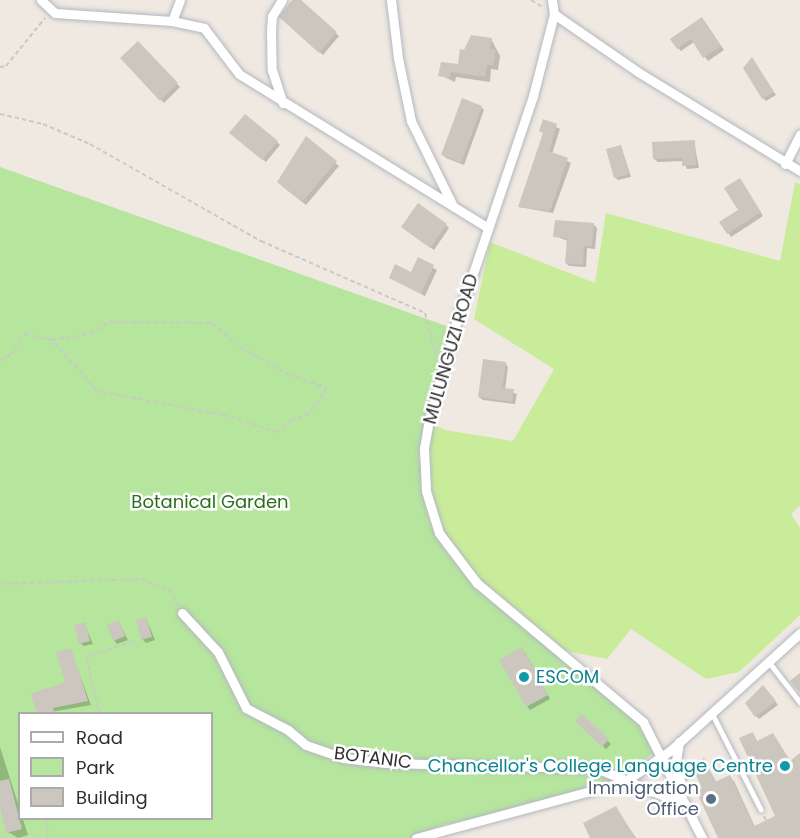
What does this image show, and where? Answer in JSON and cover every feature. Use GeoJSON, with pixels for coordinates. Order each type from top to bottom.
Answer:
{"type":"FeatureCollection","features":[{"type":"Feature","properties":{"kind":"street"},"geometry":{"type":"LineString","coordinates":[[41,0],[56,13],[172,21],[204,28],[235,70],[283,103],[488,228]]}},
{"type":"Feature","properties":{"kind":"street"},"geometry":{"type":"LineString","coordinates":[[172,21],[180,0]]}},
{"type":"Feature","properties":{"kind":"street"},"geometry":{"type":"LineString","coordinates":[[282,0],[272,16],[271,31],[272,70],[283,103]]}},
{"type":"Feature","properties":{"kind":"street"},"geometry":{"type":"LineString","coordinates":[[391,0],[398,58],[411,121],[453,206]]}},
{"type":"Feature","properties":{"kind":"street","name":"MULUNGUZI ROAD"},"geometry":{"type":"LineString","coordinates":[[552,0],[554,15],[532,96],[441,373],[429,420],[424,462],[426,491],[439,533],[477,583],[634,713],[663,756],[686,805]]}},
{"type":"Feature","properties":{"kind":"street"},"geometry":{"type":"LineString","coordinates":[[554,15],[785,164],[800,171]]}},
{"type":"Feature","properties":{"kind":"street"},"geometry":{"type":"LineString","coordinates":[[785,164],[800,135]]}},
{"type":"Feature","properties":{"kind":"street","name":"BOTANIC"},"geometry":{"type":"LineString","coordinates":[[182,614],[218,652],[246,708],[288,730],[306,745],[343,758],[386,763],[596,768],[624,782],[686,805]]}},
{"type":"Feature","properties":{"kind":"street"},"geometry":{"type":"LineString","coordinates":[[416,838],[624,782],[663,756],[800,633]]}},
{"type":"Feature","properties":{"kind":"street"},"geometry":{"type":"LineString","coordinates":[[679,742],[676,762],[686,805],[702,838]]}},
{"type":"Feature","properties":{"kind":"lane"},"geometry":{"type":"LineString","coordinates":[[769,662],[800,702]]}},
{"type":"Feature","properties":{"kind":"lane"},"geometry":{"type":"LineString","coordinates":[[712,713],[761,809]]}},
{"type":"Feature","properties":{"kind":"path"},"geometry":{"type":"LineString","coordinates":[[0,68],[6,66],[38,21],[56,13]]}},
{"type":"Feature","properties":{"kind":"path"},"geometry":{"type":"LineString","coordinates":[[0,114],[43,124],[90,144],[261,241],[426,314],[441,373]]}},
{"type":"Feature","properties":{"kind":"path"},"geometry":{"type":"LineString","coordinates":[[0,361],[10,355],[25,334],[52,340],[91,334],[109,322],[212,324],[240,347],[289,375],[327,388],[309,414],[291,420],[278,432],[224,415],[97,391],[52,340]]}},
{"type":"Feature","properties":{"kind":"path"},"geometry":{"type":"LineString","coordinates":[[0,584],[141,579],[170,589],[182,614]]}},
{"type":"Feature","properties":{"kind":"path"},"geometry":{"type":"LineString","coordinates":[[100,712],[86,657],[133,641]]}},
{"type":"Feature","properties":{"kind":"path"},"geometry":{"type":"LineString","coordinates":[[761,809],[774,838]]}},
{"type":"Feature","properties":{"kind":"path"},"geometry":{"type":"LineString","coordinates":[[47,820],[48,838]]}},
{"type":"Feature","properties":{"kind":"green space","name":"Botanical Garden"},"geometry":{"type":"Polygon","coordinates":[[[0,167],[452,328],[424,419],[419,457],[474,587],[639,721],[658,749],[607,790],[443,825],[411,838],[0,838],[0,167]]]}},
{"type":"Feature","properties":{"kind":"green space"},"geometry":{"type":"Polygon","coordinates":[[[795,182],[800,184],[800,505],[791,514],[800,528],[800,615],[739,672],[706,679],[631,629],[607,659],[551,648],[474,587],[444,550],[429,523],[420,488],[424,419],[445,430],[513,441],[554,369],[474,319],[490,242],[595,283],[606,213],[780,261],[795,182]]]}},
{"type":"Feature","properties":{"kind":"building"},"geometry":{"type":"Polygon","coordinates":[[[292,0],[301,0],[337,32],[319,53],[279,17],[292,0]]]}},
{"type":"Feature","properties":{"kind":"building"},"geometry":{"type":"Polygon","coordinates":[[[702,17],[721,46],[703,58],[691,39],[677,49],[670,39],[702,17]]]}},
{"type":"Feature","properties":{"kind":"building"},"geometry":{"type":"Polygon","coordinates":[[[471,35],[492,38],[490,49],[496,50],[493,66],[487,65],[485,77],[451,72],[450,78],[438,76],[441,62],[458,64],[460,49],[464,50],[471,35]]]}},
{"type":"Feature","properties":{"kind":"building"},"geometry":{"type":"Polygon","coordinates":[[[138,41],[178,83],[160,101],[120,58],[138,41]]]}},
{"type":"Feature","properties":{"kind":"building"},"geometry":{"type":"Polygon","coordinates":[[[752,57],[774,92],[762,99],[743,68],[752,57]]]}},
{"type":"Feature","properties":{"kind":"building"},"geometry":{"type":"Polygon","coordinates":[[[462,98],[482,106],[461,163],[441,155],[462,98]]]}},
{"type":"Feature","properties":{"kind":"building"},"geometry":{"type":"Polygon","coordinates":[[[245,114],[278,141],[262,160],[229,133],[245,114]]]}},
{"type":"Feature","properties":{"kind":"building"},"geometry":{"type":"Polygon","coordinates":[[[543,119],[557,124],[549,151],[568,158],[550,211],[518,207],[543,133],[539,131],[543,119]]]}},
{"type":"Feature","properties":{"kind":"building"},"geometry":{"type":"Polygon","coordinates":[[[306,136],[337,161],[302,202],[277,182],[306,136]]]}},
{"type":"Feature","properties":{"kind":"building"},"geometry":{"type":"Polygon","coordinates":[[[695,140],[696,165],[682,166],[682,158],[653,159],[652,142],[695,140]]]}},
{"type":"Feature","properties":{"kind":"building"},"geometry":{"type":"Polygon","coordinates":[[[621,145],[629,174],[614,178],[606,149],[621,145]]]}},
{"type":"Feature","properties":{"kind":"building"},"geometry":{"type":"Polygon","coordinates":[[[740,178],[761,212],[727,234],[719,222],[738,210],[724,188],[740,178]]]}},
{"type":"Feature","properties":{"kind":"building"},"geometry":{"type":"Polygon","coordinates":[[[418,203],[447,224],[430,248],[401,227],[418,203]]]}},
{"type":"Feature","properties":{"kind":"building"},"geometry":{"type":"Polygon","coordinates":[[[555,220],[594,223],[592,246],[584,246],[583,265],[565,263],[567,238],[553,237],[555,220]]]}},
{"type":"Feature","properties":{"kind":"building"},"geometry":{"type":"Polygon","coordinates":[[[418,257],[434,265],[421,294],[389,278],[395,264],[411,272],[418,257]]]}},
{"type":"Feature","properties":{"kind":"building"},"geometry":{"type":"Polygon","coordinates":[[[483,359],[506,362],[502,388],[514,389],[512,402],[478,397],[483,359]]]}},
{"type":"Feature","properties":{"kind":"building"},"geometry":{"type":"Polygon","coordinates":[[[146,617],[152,637],[141,640],[136,620],[146,617]]]}},
{"type":"Feature","properties":{"kind":"building"},"geometry":{"type":"Polygon","coordinates":[[[119,620],[125,636],[113,641],[107,625],[119,620]]]}},
{"type":"Feature","properties":{"kind":"building"},"geometry":{"type":"Polygon","coordinates":[[[85,622],[90,641],[79,644],[74,625],[85,622]]]}},
{"type":"Feature","properties":{"kind":"building","name":"ESCOM"},"geometry":{"type":"Polygon","coordinates":[[[522,647],[548,695],[526,707],[499,660],[522,647]]]}},
{"type":"Feature","properties":{"kind":"building"},"geometry":{"type":"Polygon","coordinates":[[[71,648],[88,701],[53,708],[54,712],[36,712],[31,693],[65,683],[56,652],[71,648]]]}},
{"type":"Feature","properties":{"kind":"building"},"geometry":{"type":"Polygon","coordinates":[[[800,673],[800,693],[790,681],[800,673]]]}},
{"type":"Feature","properties":{"kind":"building"},"geometry":{"type":"Polygon","coordinates":[[[763,685],[776,701],[755,717],[745,703],[763,685]]]}},
{"type":"Feature","properties":{"kind":"building"},"geometry":{"type":"Polygon","coordinates":[[[582,714],[609,739],[602,747],[575,721],[582,714]]]}},
{"type":"Feature","properties":{"kind":"building"},"geometry":{"type":"Polygon","coordinates":[[[753,732],[757,741],[773,733],[790,761],[800,753],[800,838],[718,838],[696,791],[702,788],[691,764],[704,758],[715,782],[730,775],[754,826],[775,816],[739,738],[753,732]]]}},
{"type":"Feature","properties":{"kind":"building"},"geometry":{"type":"Polygon","coordinates":[[[9,779],[22,829],[6,833],[0,808],[0,781],[9,779]]]}},
{"type":"Feature","properties":{"kind":"building"},"geometry":{"type":"Polygon","coordinates":[[[616,806],[635,838],[590,838],[583,823],[616,806]]]}},
{"type":"Feature","properties":{"kind":"place","name":"ESCOM"},"geometry":{"type":"Point","coordinates":[524,677]}},
{"type":"Feature","properties":{"kind":"place","name":"Chancellor's College Language Centre"},"geometry":{"type":"Point","coordinates":[785,766]}},
{"type":"Feature","properties":{"kind":"place","name":"Immigration Office"},"geometry":{"type":"Point","coordinates":[711,799]}}]}
